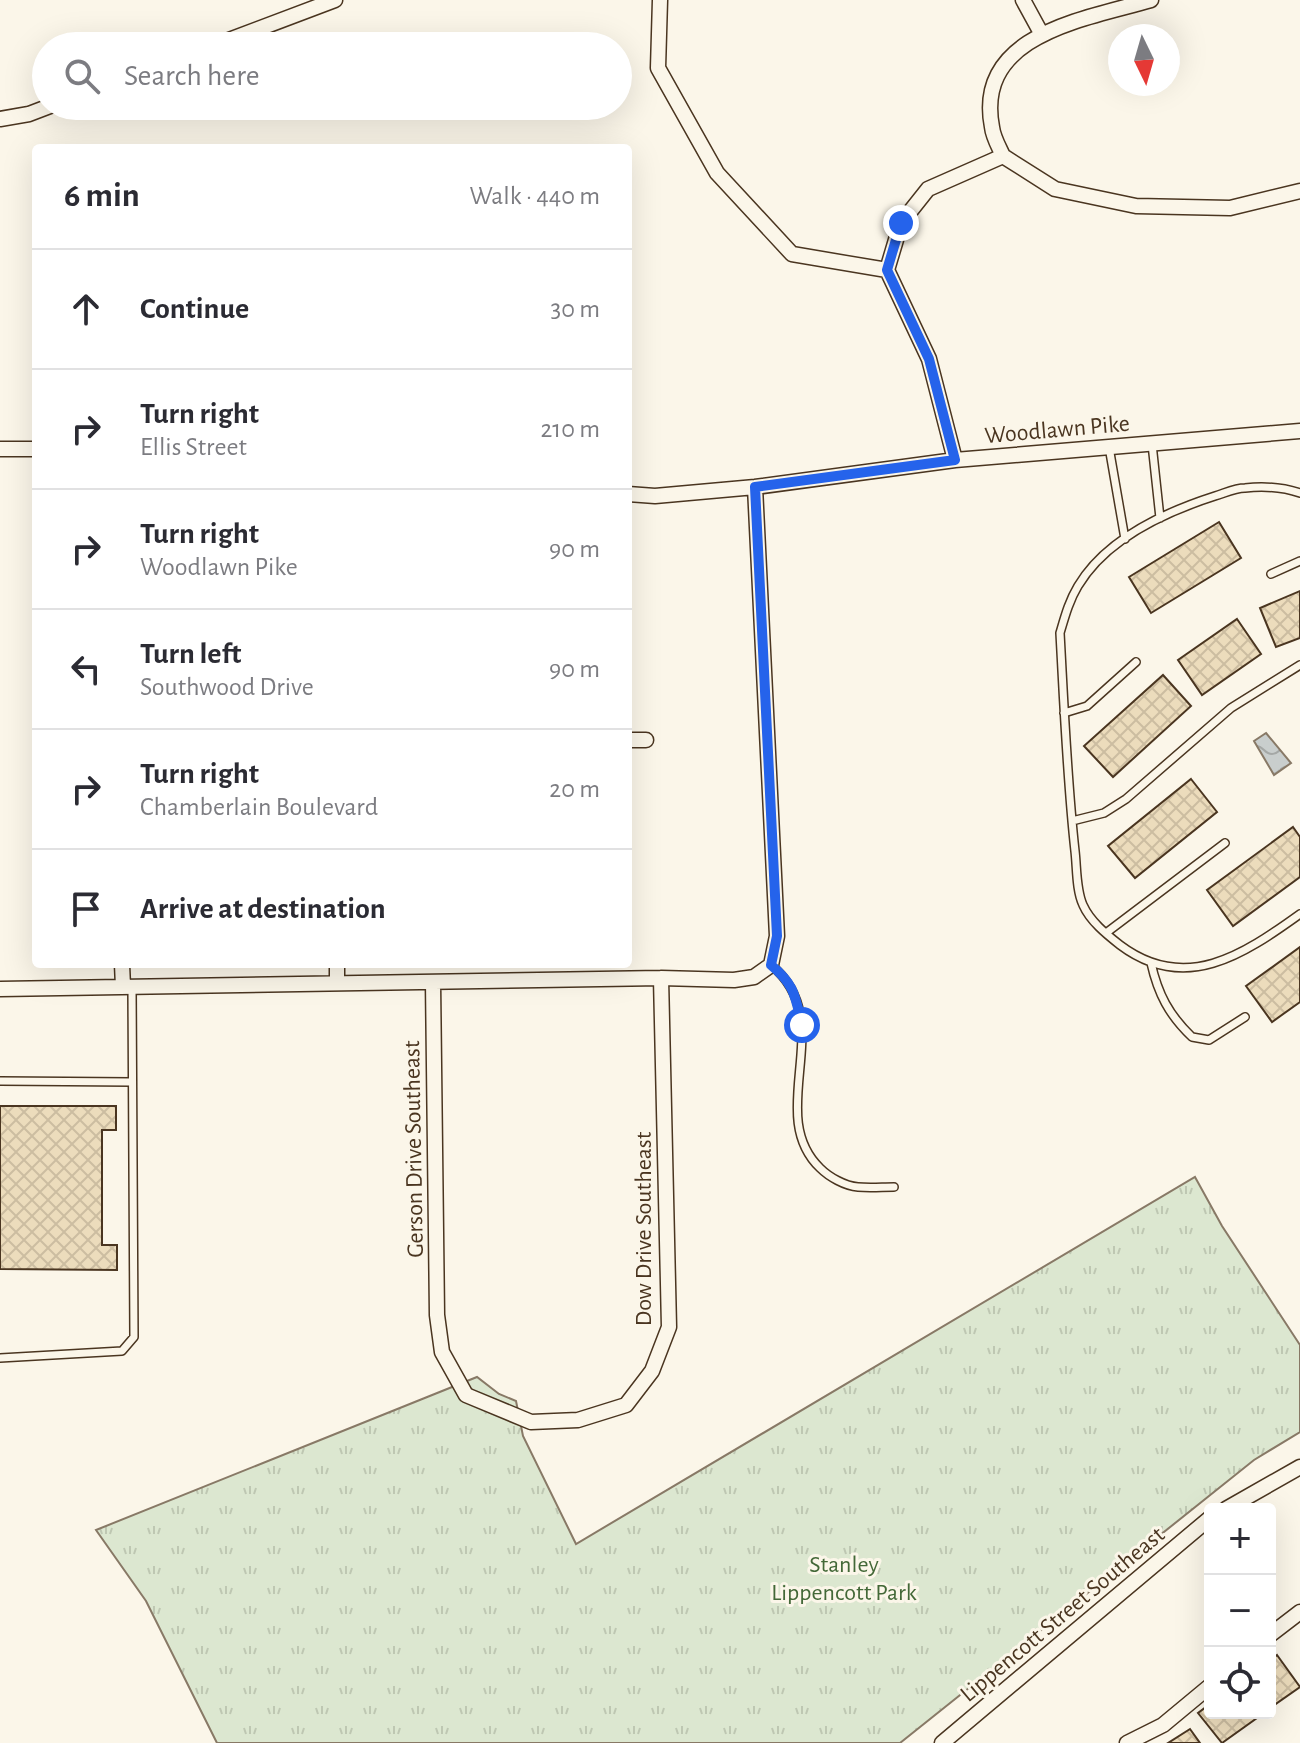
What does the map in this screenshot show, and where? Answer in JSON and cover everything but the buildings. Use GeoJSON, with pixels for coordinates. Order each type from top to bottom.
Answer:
{"type":"FeatureCollection","features":[{"type":"Feature","properties":{"kind":"street"},"geometry":{"type":"LineString","coordinates":[[250,32],[335,0]]}},
{"type":"Feature","properties":{"kind":"street"},"geometry":{"type":"LineString","coordinates":[[661,0],[658,68],[717,173],[792,254],[887,270]]}},
{"type":"Feature","properties":{"kind":"street"},"geometry":{"type":"LineString","coordinates":[[1023,0],[1041,33]]}},
{"type":"Feature","properties":{"kind":"street"},"geometry":{"type":"LineString","coordinates":[[1151,0],[1041,33],[1008,57],[992,88],[992,127],[1003,156],[1055,189],[1136,206],[1230,208],[1300,191]]}},
{"type":"Feature","properties":{"kind":"street"},"geometry":{"type":"LineString","coordinates":[[0,119],[32,113]]}},
{"type":"Feature","properties":{"kind":"street"},"geometry":{"type":"LineString","coordinates":[[955,460],[929,359],[887,270],[901,223],[928,189],[1003,156]]}},
{"type":"Feature","properties":{"kind":"street","name":"Woodlawn Pike"},"geometry":{"type":"LineString","coordinates":[[632,494],[655,496],[755,487],[955,460],[1300,431]]}},
{"type":"Feature","properties":{"kind":"street"},"geometry":{"type":"LineString","coordinates":[[0,449],[32,449]]}},
{"type":"Feature","properties":{"kind":"street"},"geometry":{"type":"LineString","coordinates":[[0,989],[661,978],[734,980],[754,977],[771,965],[777,936],[755,487]]}},
{"type":"Feature","properties":{"kind":"street"},"geometry":{"type":"LineString","coordinates":[[632,740],[646,740]]}},
{"type":"Feature","properties":{"kind":"street"},"geometry":{"type":"LineString","coordinates":[[123,968],[127,987]]}},
{"type":"Feature","properties":{"kind":"street"},"geometry":{"type":"LineString","coordinates":[[337,968],[337,983]]}},
{"type":"Feature","properties":{"kind":"street","name":"Dow Drive Southeast"},"geometry":{"type":"LineString","coordinates":[[437,1315],[442,1352],[466,1395],[531,1422],[578,1420],[626,1405],[652,1371],[669,1327],[661,978]]}},
{"type":"Feature","properties":{"kind":"street","name":"Gerson Drive Southeast"},"geometry":{"type":"LineString","coordinates":[[433,982],[437,1315]]}},
{"type":"Feature","properties":{"kind":"street"},"geometry":{"type":"LineString","coordinates":[[1237,1503],[1300,1467]]}},
{"type":"Feature","properties":{"kind":"street","name":"Lippencott Street Southeast"},"geometry":{"type":"LineString","coordinates":[[942,1743],[1204,1523]]}},
{"type":"Feature","properties":{"kind":"street"},"geometry":{"type":"LineString","coordinates":[[1276,1630],[1300,1612]]}},
{"type":"Feature","properties":{"kind":"street"},"geometry":{"type":"LineString","coordinates":[[1127,1743],[1163,1725],[1204,1691]]}},
{"type":"Feature","properties":{"kind":"lane"},"geometry":{"type":"LineString","coordinates":[[1152,444],[1160,518]]}},
{"type":"Feature","properties":{"kind":"lane"},"geometry":{"type":"LineString","coordinates":[[1109,447],[1125,539]]}},
{"type":"Feature","properties":{"kind":"lane"},"geometry":{"type":"LineString","coordinates":[[1300,493],[1282,487],[1242,488],[1178,508],[1160,518],[1125,539],[1099,560],[1078,585],[1067,607],[1060,633],[1072,821],[1082,902],[1090,917],[1138,959],[1164,967],[1192,967],[1225,960],[1254,948],[1300,914]]}},
{"type":"Feature","properties":{"kind":"lane"},"geometry":{"type":"LineString","coordinates":[[1271,574],[1300,561]]}},
{"type":"Feature","properties":{"kind":"lane"},"geometry":{"type":"LineString","coordinates":[[1064,713],[1087,706],[1136,662]]}},
{"type":"Feature","properties":{"kind":"lane"},"geometry":{"type":"LineString","coordinates":[[1072,821],[1104,813],[1126,799],[1231,708],[1300,665]]}},
{"type":"Feature","properties":{"kind":"lane"},"geometry":{"type":"LineString","coordinates":[[1106,933],[1225,843]]}},
{"type":"Feature","properties":{"kind":"lane"},"geometry":{"type":"LineString","coordinates":[[1151,963],[1157,990],[1165,1006],[1192,1037],[1209,1040],[1245,1017]]}},
{"type":"Feature","properties":{"kind":"lane"},"geometry":{"type":"LineString","coordinates":[[771,965],[787,978],[795,994],[802,1025],[797,1120],[799,1137],[810,1158],[828,1175],[855,1187],[894,1187]]}},
{"type":"Feature","properties":{"kind":"lane"},"geometry":{"type":"LineString","coordinates":[[0,1358],[122,1351],[134,1337],[132,1082],[127,987]]}},
{"type":"Feature","properties":{"kind":"lane"},"geometry":{"type":"LineString","coordinates":[[0,1081],[132,1082]]}},
{"type":"Feature","properties":{"kind":"green space","name":"Stanley Lippencott Park"},"geometry":{"type":"Polygon","coordinates":[[[1195,1177],[1222,1226],[1300,1345],[1300,1432],[1254,1460],[900,1743],[217,1743],[146,1601],[96,1530],[477,1377],[499,1394],[516,1401],[523,1436],[576,1544],[1195,1177]]]}},
{"type":"Feature","properties":{"kind":"water"},"geometry":{"type":"Polygon","coordinates":[[[1266,733],[1291,763],[1274,775],[1254,741],[1266,733]]]}},
{"type":"Feature","properties":{"kind":"route"},"geometry":{"type":"LineString","coordinates":[[802,1025],[795,994],[787,978],[771,965],[777,936],[755,487],[955,460],[929,359],[887,270],[901,223]]}}]}
